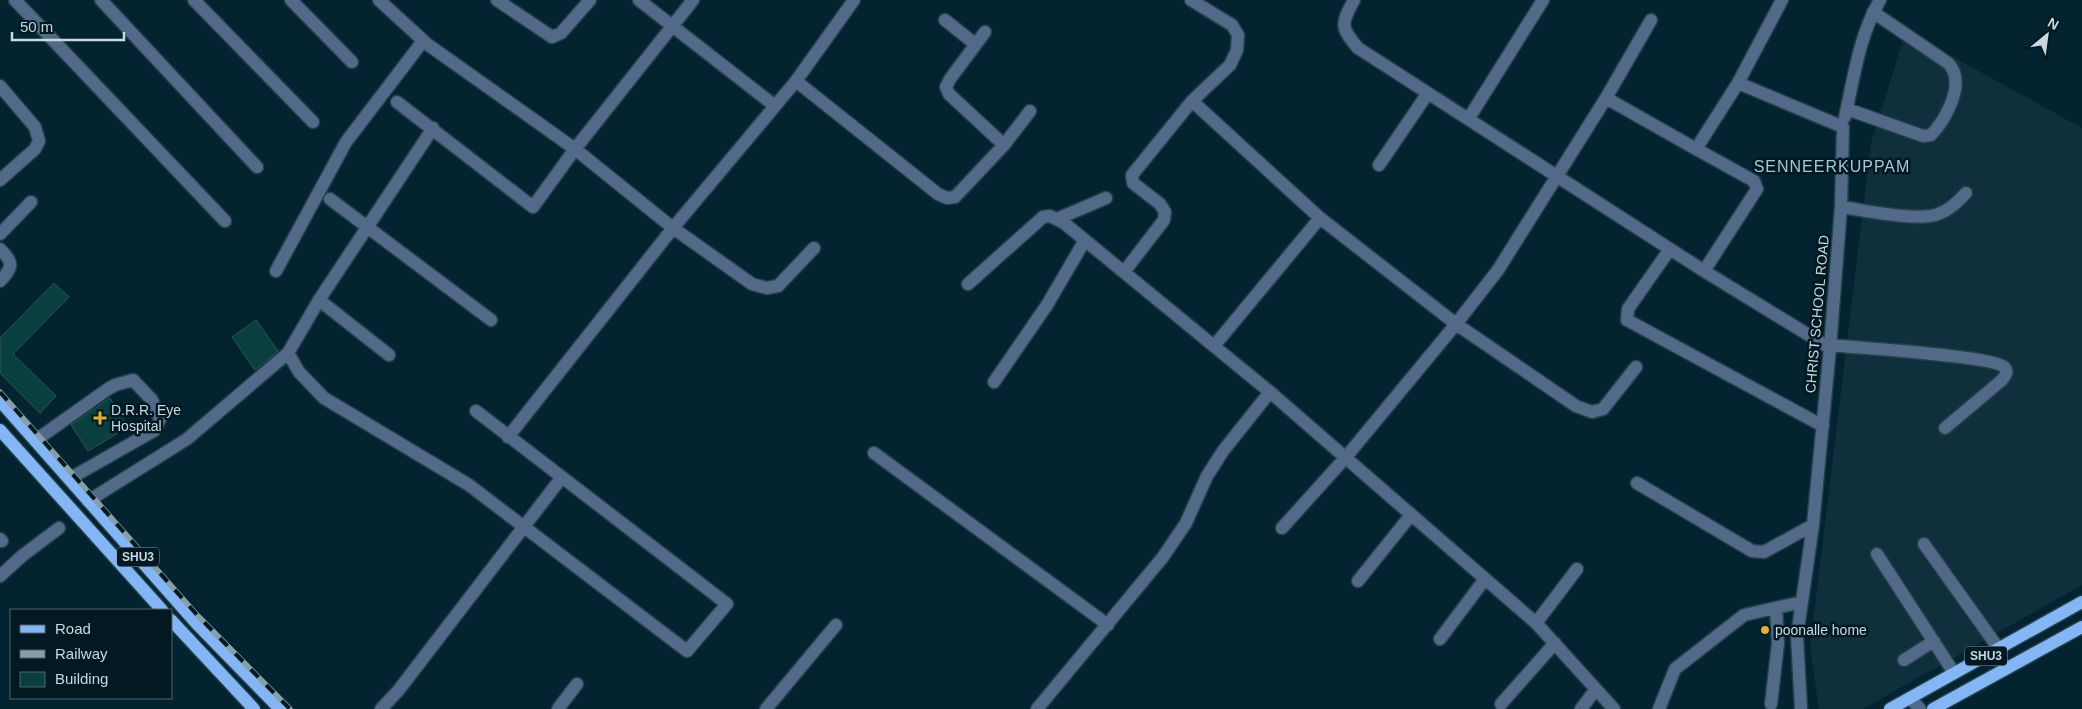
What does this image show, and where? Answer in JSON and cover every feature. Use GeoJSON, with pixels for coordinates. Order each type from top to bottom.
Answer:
{"type":"FeatureCollection","features":[{"type":"Feature","properties":{"kind":"main road","name":"SHU3"},"geometry":{"type":"LineString","coordinates":[[0,401],[197,624],[280,709]]}},
{"type":"Feature","properties":{"kind":"main road","name":"SHU3"},"geometry":{"type":"LineString","coordinates":[[0,430],[161,609]]}},
{"type":"Feature","properties":{"kind":"main road","name":"SHU3"},"geometry":{"type":"LineString","coordinates":[[1890,709],[2082,602]]}},
{"type":"Feature","properties":{"kind":"main road"},"geometry":{"type":"LineString","coordinates":[[172,621],[254,709]]}},
{"type":"Feature","properties":{"kind":"main road","name":"SHU3"},"geometry":{"type":"LineString","coordinates":[[1933,709],[2082,627]]}},
{"type":"Feature","properties":{"kind":"street"},"geometry":{"type":"LineString","coordinates":[[15,0],[225,221]]}},
{"type":"Feature","properties":{"kind":"street"},"geometry":{"type":"LineString","coordinates":[[101,0],[257,167]]}},
{"type":"Feature","properties":{"kind":"street"},"geometry":{"type":"LineString","coordinates":[[194,0],[313,122]]}},
{"type":"Feature","properties":{"kind":"street"},"geometry":{"type":"LineString","coordinates":[[291,0],[352,62]]}},
{"type":"Feature","properties":{"kind":"street"},"geometry":{"type":"LineString","coordinates":[[379,0],[423,41],[575,149],[673,228],[752,284],[767,288],[778,286],[814,248]]}},
{"type":"Feature","properties":{"kind":"street"},"geometry":{"type":"LineString","coordinates":[[497,0],[552,37],[561,33],[590,0]]}},
{"type":"Feature","properties":{"kind":"street"},"geometry":{"type":"LineString","coordinates":[[639,0],[775,106]]}},
{"type":"Feature","properties":{"kind":"street"},"geometry":{"type":"LineString","coordinates":[[397,102],[533,207],[575,149],[694,0]]}},
{"type":"Feature","properties":{"kind":"street"},"geometry":{"type":"LineString","coordinates":[[508,436],[673,228],[796,81],[854,0]]}},
{"type":"Feature","properties":{"kind":"street"},"geometry":{"type":"LineString","coordinates":[[1124,272],[1164,220],[1165,212],[1160,204],[1133,183],[1132,175],[1192,101],[1230,65],[1237,50],[1238,35],[1232,25],[1191,0]]}},
{"type":"Feature","properties":{"kind":"street"},"geometry":{"type":"LineString","coordinates":[[1354,0],[1343,20],[1347,34],[1358,48],[1704,271],[1830,347],[1997,362],[2004,367],[2006,375],[2002,380],[1945,428]]}},
{"type":"Feature","properties":{"kind":"street"},"geometry":{"type":"LineString","coordinates":[[1469,118],[1543,0]]}},
{"type":"Feature","properties":{"kind":"street"},"geometry":{"type":"LineString","coordinates":[[1696,149],[1738,83],[1782,0]]}},
{"type":"Feature","properties":{"kind":"street","name":"CHRIST SCHOOL ROAD"},"geometry":{"type":"LineString","coordinates":[[1801,709],[1797,636],[1813,526],[1823,426],[1841,207],[1844,127],[1859,50],[1873,12],[1880,0]]}},
{"type":"Feature","properties":{"kind":"street"},"geometry":{"type":"LineString","coordinates":[[1847,110],[1923,136],[1931,135],[1939,127],[1956,90],[1957,77],[1954,68],[1873,12]]}},
{"type":"Feature","properties":{"kind":"street"},"geometry":{"type":"LineString","coordinates":[[945,20],[975,44]]}},
{"type":"Feature","properties":{"kind":"street"},"geometry":{"type":"LineString","coordinates":[[1282,528],[1346,457],[1498,270],[1606,98],[1651,20]]}},
{"type":"Feature","properties":{"kind":"street"},"geometry":{"type":"LineString","coordinates":[[985,32],[946,87],[949,94],[1004,145]]}},
{"type":"Feature","properties":{"kind":"street"},"geometry":{"type":"LineString","coordinates":[[276,272],[346,142],[423,41]]}},
{"type":"Feature","properties":{"kind":"street"},"geometry":{"type":"LineString","coordinates":[[796,81],[938,194],[947,198],[955,197],[1004,145],[1030,111]]}},
{"type":"Feature","properties":{"kind":"street"},"geometry":{"type":"LineString","coordinates":[[1738,83],[1844,127]]}},
{"type":"Feature","properties":{"kind":"street"},"geometry":{"type":"LineString","coordinates":[[0,86],[35,126],[39,141],[35,149],[0,180]]}},
{"type":"Feature","properties":{"kind":"street"},"geometry":{"type":"LineString","coordinates":[[1379,165],[1428,93]]}},
{"type":"Feature","properties":{"kind":"street"},"geometry":{"type":"LineString","coordinates":[[1606,98],[1754,181],[1757,189],[1704,271]]}},
{"type":"Feature","properties":{"kind":"street"},"geometry":{"type":"LineString","coordinates":[[1192,101],[1320,218],[1456,324],[1576,406],[1592,412],[1603,409],[1636,367]]}},
{"type":"Feature","properties":{"kind":"street"},"geometry":{"type":"LineString","coordinates":[[88,501],[187,439],[288,353],[319,300],[433,128]]}},
{"type":"Feature","properties":{"kind":"street"},"geometry":{"type":"LineString","coordinates":[[1841,207],[1918,216],[1938,215],[1954,206],[1966,193]]}},
{"type":"Feature","properties":{"kind":"street"},"geometry":{"type":"LineString","coordinates":[[1057,219],[1106,198]]}},
{"type":"Feature","properties":{"kind":"street"},"geometry":{"type":"LineString","coordinates":[[330,199],[491,320]]}},
{"type":"Feature","properties":{"kind":"street"},"geometry":{"type":"LineString","coordinates":[[0,234],[31,202]]}},
{"type":"Feature","properties":{"kind":"street"},"geometry":{"type":"LineString","coordinates":[[968,284],[1043,218],[1050,216],[1057,219],[1270,392],[1536,623],[1614,709]]}},
{"type":"Feature","properties":{"kind":"street"},"geometry":{"type":"LineString","coordinates":[[1214,346],[1320,218]]}},
{"type":"Feature","properties":{"kind":"street"},"geometry":{"type":"LineString","coordinates":[[994,382],[1047,305],[1085,240]]}},
{"type":"Feature","properties":{"kind":"street"},"geometry":{"type":"LineString","coordinates":[[0,249],[9,258],[11,265],[0,281]]}},
{"type":"Feature","properties":{"kind":"street"},"geometry":{"type":"LineString","coordinates":[[1670,249],[1628,309],[1627,320],[1823,426]]}},
{"type":"Feature","properties":{"kind":"street"},"geometry":{"type":"LineString","coordinates":[[319,300],[389,355]]}},
{"type":"Feature","properties":{"kind":"street"},"geometry":{"type":"LineString","coordinates":[[288,353],[299,372],[324,398],[469,485],[688,651],[727,604],[476,411]]}},
{"type":"Feature","properties":{"kind":"street"},"geometry":{"type":"LineString","coordinates":[[36,440],[116,385],[132,380],[152,400],[160,419],[155,430],[69,479]]}},
{"type":"Feature","properties":{"kind":"street"},"geometry":{"type":"LineString","coordinates":[[1037,709],[1163,557],[1186,523],[1207,476],[1223,451],[1270,392]]}},
{"type":"Feature","properties":{"kind":"street"},"geometry":{"type":"LineString","coordinates":[[874,453],[1108,625]]}},
{"type":"Feature","properties":{"kind":"street"},"geometry":{"type":"LineString","coordinates":[[380,709],[398,690],[562,477]]}},
{"type":"Feature","properties":{"kind":"street"},"geometry":{"type":"LineString","coordinates":[[1637,483],[1752,551],[1764,552],[1813,526]]}},
{"type":"Feature","properties":{"kind":"street"},"geometry":{"type":"LineString","coordinates":[[1358,581],[1412,515]]}},
{"type":"Feature","properties":{"kind":"street"},"geometry":{"type":"LineString","coordinates":[[0,576],[22,556],[59,528]]}},
{"type":"Feature","properties":{"kind":"street"},"geometry":{"type":"LineString","coordinates":[[1924,544],[1999,649]]}},
{"type":"Feature","properties":{"kind":"street"},"geometry":{"type":"LineString","coordinates":[[1877,554],[1954,673]]}},
{"type":"Feature","properties":{"kind":"street"},"geometry":{"type":"LineString","coordinates":[[1536,623],[1577,569]]}},
{"type":"Feature","properties":{"kind":"street"},"geometry":{"type":"LineString","coordinates":[[1440,639],[1485,579]]}},
{"type":"Feature","properties":{"kind":"street"},"geometry":{"type":"LineString","coordinates":[[1659,709],[1675,669],[1744,616],[1802,602]]}},
{"type":"Feature","properties":{"kind":"street"},"geometry":{"type":"LineString","coordinates":[[1771,704],[1778,643],[1776,608]]}},
{"type":"Feature","properties":{"kind":"street"},"geometry":{"type":"LineString","coordinates":[[766,709],[836,625]]}},
{"type":"Feature","properties":{"kind":"street"},"geometry":{"type":"LineString","coordinates":[[1904,660],[1934,641]]}},
{"type":"Feature","properties":{"kind":"street"},"geometry":{"type":"LineString","coordinates":[[1501,704],[1555,644]]}},
{"type":"Feature","properties":{"kind":"street"},"geometry":{"type":"LineString","coordinates":[[558,709],[577,684]]}},
{"type":"Feature","properties":{"kind":"street"},"geometry":{"type":"LineString","coordinates":[[1581,709],[1596,689]]}},
{"type":"Feature","properties":{"kind":"street"},"geometry":{"type":"LineString","coordinates":[[1910,698],[1920,709]]}},
{"type":"Feature","properties":{"kind":"shaded area"},"geometry":{"type":"Polygon","coordinates":[[[1906,31],[2082,128],[2082,585],[1863,709],[1819,709],[1810,648],[1871,143],[1906,31]]]}},
{"type":"Feature","properties":{"kind":"building"},"geometry":{"type":"Polygon","coordinates":[[[54,283],[69,297],[13,354],[56,396],[40,413],[0,373],[0,338],[54,283]]]}},
{"type":"Feature","properties":{"kind":"building"},"geometry":{"type":"Polygon","coordinates":[[[256,320],[278,351],[255,370],[232,337],[256,320]]]}},
{"type":"Feature","properties":{"kind":"building"},"geometry":{"type":"Polygon","coordinates":[[[110,398],[128,427],[88,451],[71,425],[110,398]]]}},
{"type":"Feature","properties":{"kind":"railway"},"geometry":{"type":"LineString","coordinates":[[0,392],[198,616],[290,709]]}},
{"type":"Feature","properties":{"kind":"place","name":"D.R.R. Eye Hospital"},"geometry":{"type":"Point","coordinates":[100,418]}},
{"type":"Feature","properties":{"kind":"place","name":"poonalle home"},"geometry":{"type":"Point","coordinates":[1765,630]}},
{"type":"Feature","properties":{"kind":"district","name":"SENNEERKUPPAM"},"geometry":{"type":"Point","coordinates":[1832,166]}}]}
